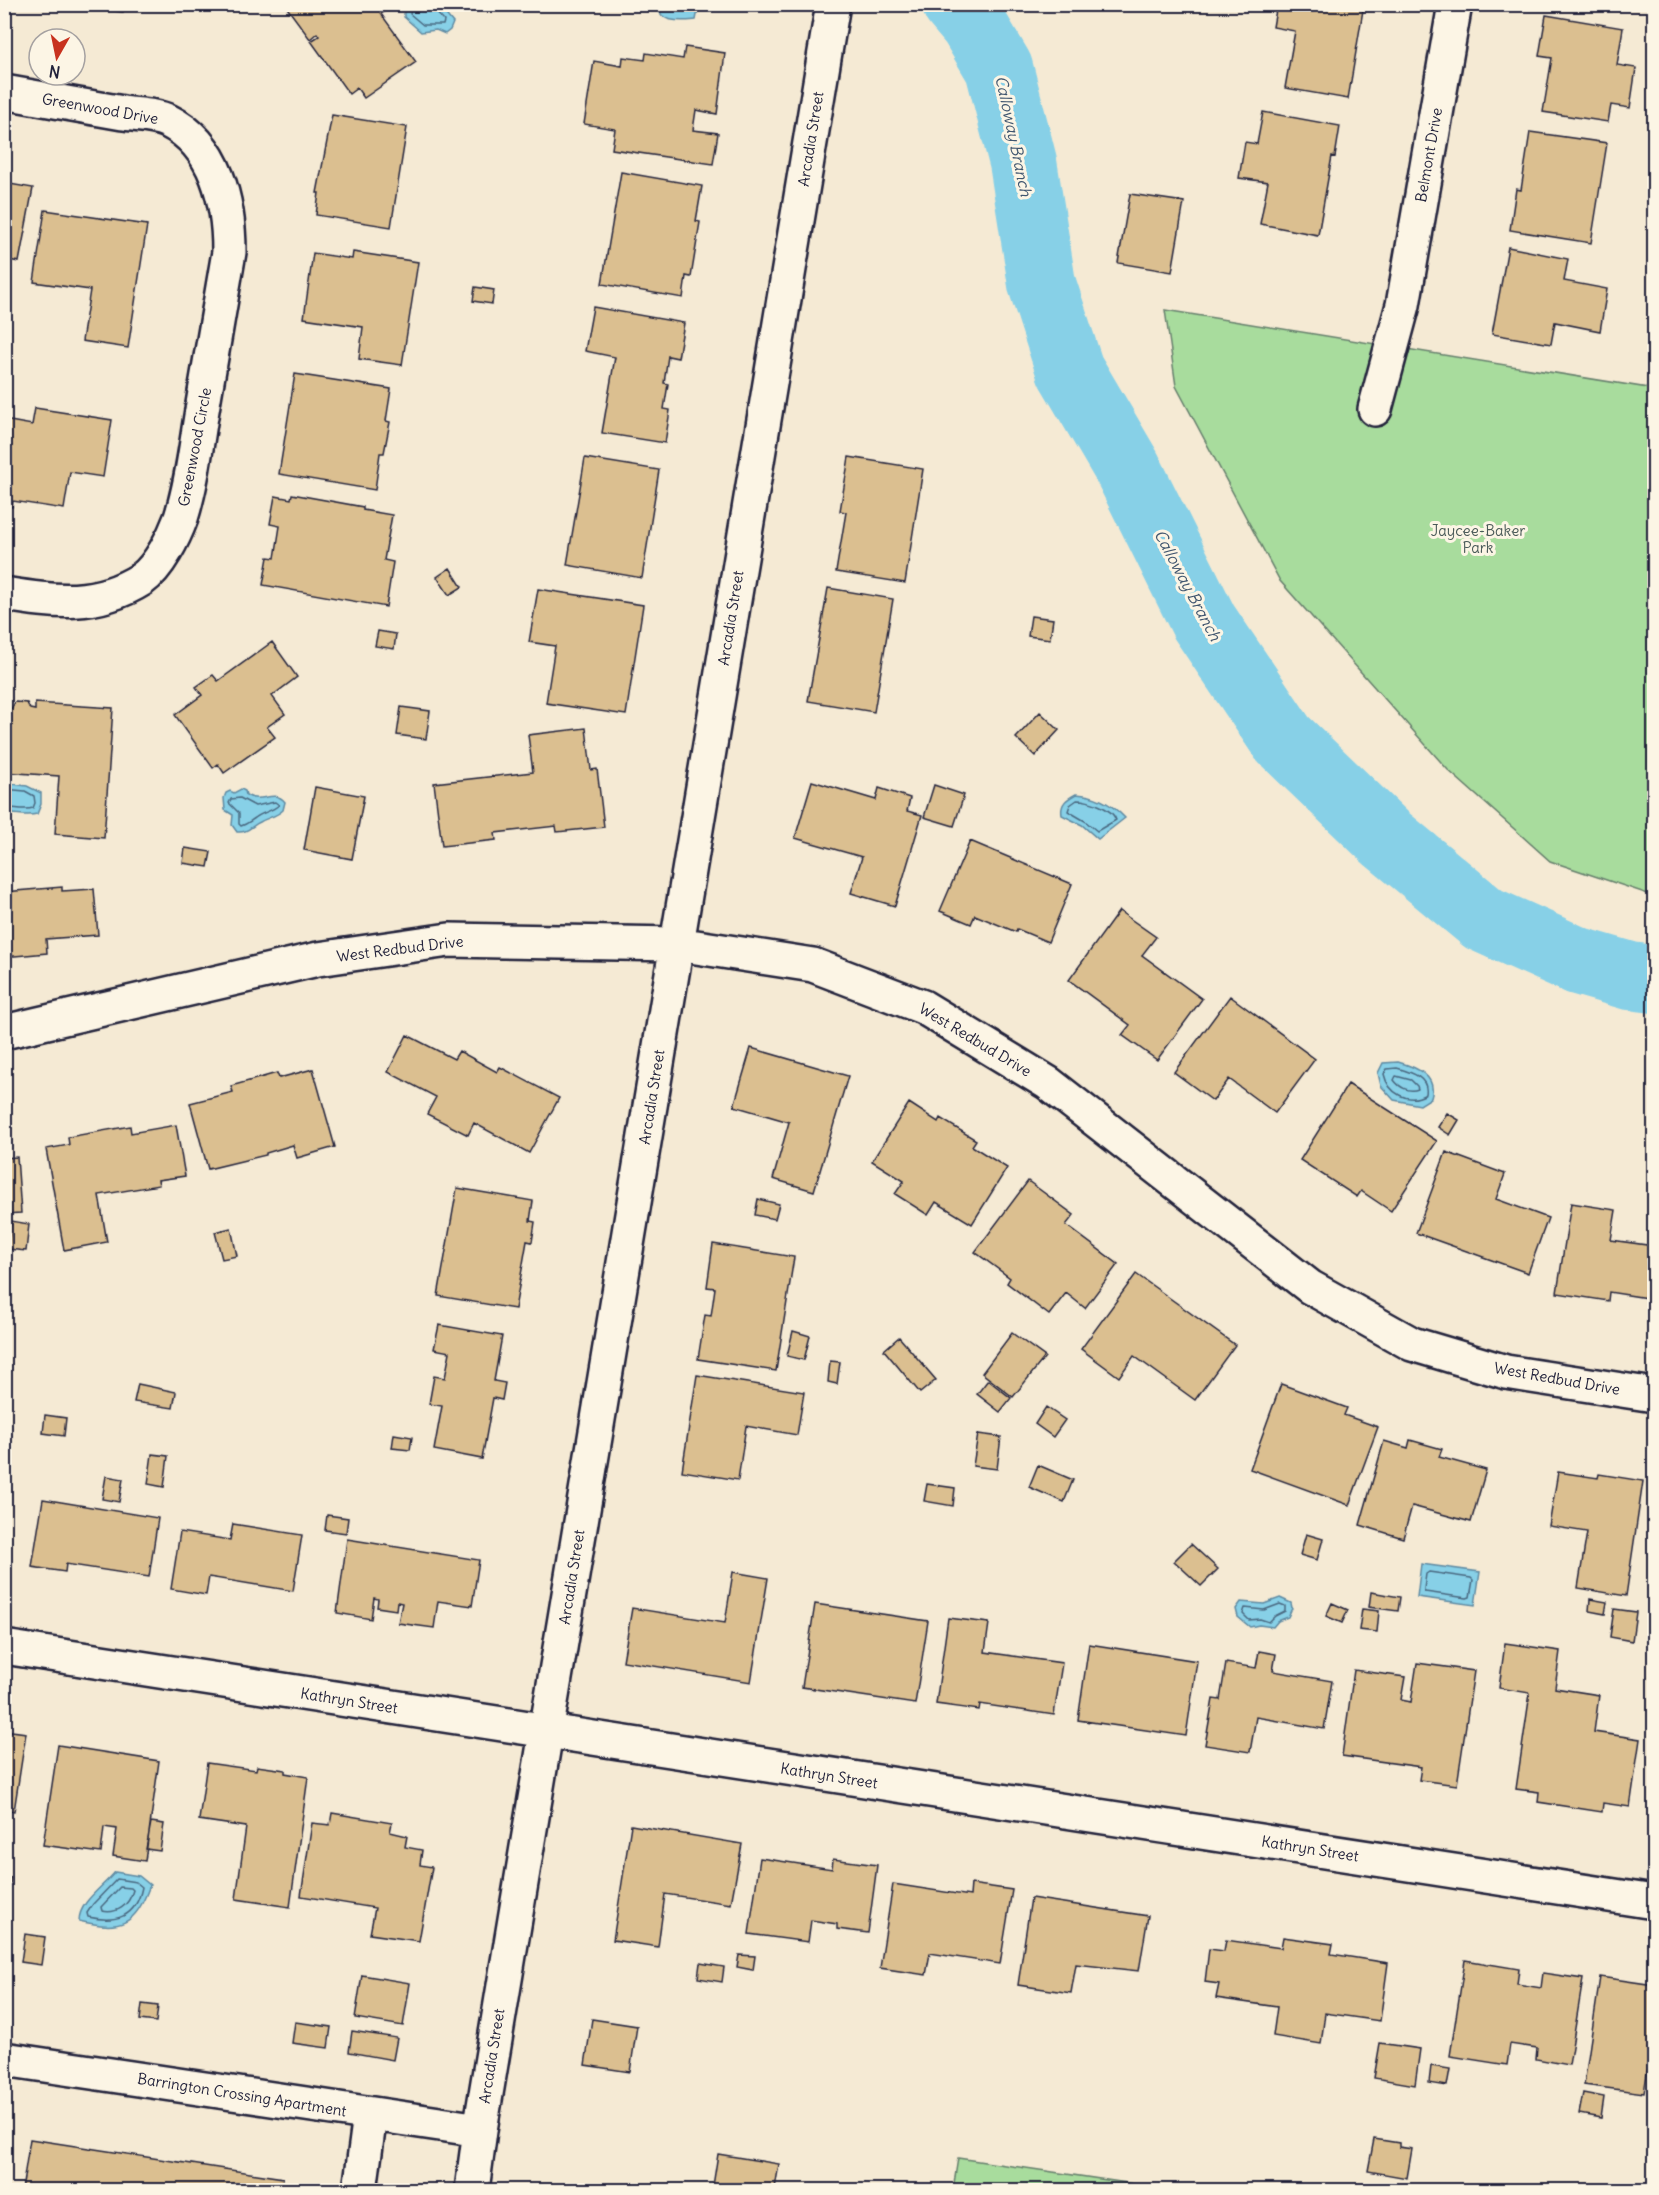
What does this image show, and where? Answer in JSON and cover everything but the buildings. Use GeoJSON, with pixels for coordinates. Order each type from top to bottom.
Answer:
{"type":"FeatureCollection","features":[{"type":"Feature","properties":{"kind":"street","name":"Arcadia Street"},"geometry":{"type":"LineString","coordinates":[[472,2190],[480,2130],[833,4]]}},
{"type":"Feature","properties":{"kind":"street","name":"Belmont Drive"},"geometry":{"type":"LineString","coordinates":[[1375,409],[1403,305],[1455,4]]}},
{"type":"Feature","properties":{"kind":"street","name":"Greenwood Drive"},"geometry":{"type":"LineString","coordinates":[[4,92],[167,121],[199,143],[212,164]]}},
{"type":"Feature","properties":{"kind":"street","name":"Greenwood Circle"},"geometry":{"type":"LineString","coordinates":[[4,594],[77,602],[112,594],[143,578],[167,549],[180,519],[191,480],[228,252],[229,227],[212,164]]}},
{"type":"Feature","properties":{"kind":"street","name":"West Redbud Drive"},"geometry":{"type":"LineString","coordinates":[[4,1032],[318,959],[448,940],[677,944],[813,965],[923,1007],[1048,1083],[1310,1287],[1412,1344],[1506,1372],[1654,1395]]}},
{"type":"Feature","properties":{"kind":"street","name":"Kathryn Street"},"geometry":{"type":"LineString","coordinates":[[4,1647],[1654,1902]]}},
{"type":"Feature","properties":{"kind":"street","name":"Barrington Crossing Apartment"},"geometry":{"type":"LineString","coordinates":[[4,2059],[480,2130]]}},
{"type":"Feature","properties":{"kind":"street"},"geometry":{"type":"LineString","coordinates":[[360,2190],[370,2115]]}},
{"type":"Feature","properties":{"kind":"green space","name":"Jaycee-Baker Park"},"geometry":{"type":"Polygon","coordinates":[[[1165,310],[1654,389],[1654,896],[1550,861],[1448,770],[1280,581],[1176,386],[1165,310]]]}},
{"type":"Feature","properties":{"kind":"green space"},"geometry":{"type":"Polygon","coordinates":[[[958,2158],[1140,2185],[1139,2190],[953,2190],[958,2158]]]}},
{"type":"Feature","properties":{"kind":"water"},"geometry":{"type":"Polygon","coordinates":[[[409,5],[438,5],[453,23],[450,30],[445,34],[436,30],[421,32],[404,17],[404,8],[409,5]]]}},
{"type":"Feature","properties":{"kind":"water"},"geometry":{"type":"Polygon","coordinates":[[[659,5],[699,5],[696,20],[684,21],[662,16],[659,5]]]}},
{"type":"Feature","properties":{"kind":"water"},"geometry":{"type":"Polygon","coordinates":[[[5,783],[27,786],[41,793],[41,804],[37,814],[5,814],[5,783]]]}},
{"type":"Feature","properties":{"kind":"water"},"geometry":{"type":"Polygon","coordinates":[[[241,789],[252,798],[276,796],[281,798],[285,802],[283,810],[247,830],[237,832],[232,825],[233,815],[225,810],[224,798],[226,793],[230,791],[234,793],[241,789]]]}},
{"type":"Feature","properties":{"kind":"water"},"geometry":{"type":"Polygon","coordinates":[[[1076,794],[1103,801],[1125,818],[1098,839],[1082,825],[1062,815],[1063,804],[1076,794]]]}},
{"type":"Feature","properties":{"kind":"water"},"geometry":{"type":"Polygon","coordinates":[[[1398,1062],[1418,1070],[1428,1078],[1432,1090],[1431,1098],[1420,1105],[1394,1100],[1381,1086],[1378,1073],[1383,1063],[1398,1062]]]}},
{"type":"Feature","properties":{"kind":"water"},"geometry":{"type":"Polygon","coordinates":[[[1421,1564],[1480,1572],[1475,1605],[1417,1597],[1421,1564]]]}},
{"type":"Feature","properties":{"kind":"water"},"geometry":{"type":"Polygon","coordinates":[[[1280,1598],[1291,1603],[1292,1608],[1288,1617],[1278,1621],[1273,1627],[1259,1625],[1250,1627],[1238,1617],[1236,1609],[1241,1602],[1264,1604],[1280,1598]]]}},
{"type":"Feature","properties":{"kind":"water"},"geometry":{"type":"Polygon","coordinates":[[[115,1872],[139,1876],[150,1885],[138,1909],[132,1917],[116,1925],[79,1921],[87,1901],[115,1872]]]}},
{"type":"Feature","properties":{"kind":"waterway","name":"Calloway Branch"},"geometry":{"type":"LineString","coordinates":[[956,4],[973,24],[999,68],[1023,162],[1042,284],[1070,370],[1127,467],[1204,622],[1283,739],[1386,838],[1484,919],[1578,961],[1630,976],[1654,979]]}}]}
